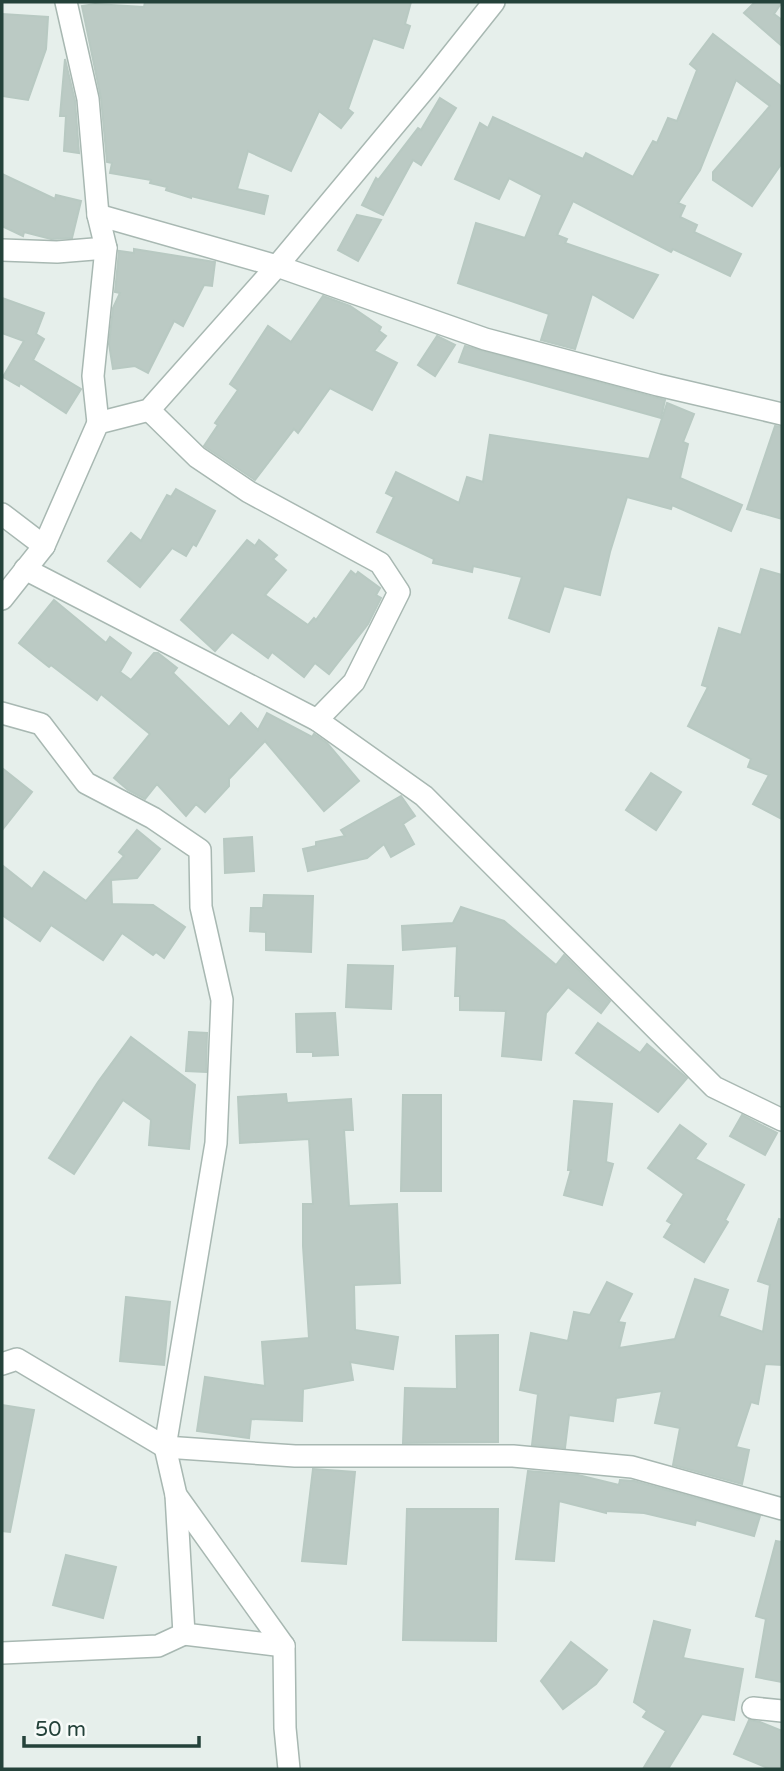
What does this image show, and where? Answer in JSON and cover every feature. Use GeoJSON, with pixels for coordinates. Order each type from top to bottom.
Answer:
{"type":"FeatureCollection","features":[{"type":"Feature","properties":{"kind":"street"},"geometry":{"type":"LineString","coordinates":[[2,599],[44,547],[98,423],[93,376],[106,248],[97,215],[88,99],[65,2]]}},
{"type":"Feature","properties":{"kind":"street"},"geometry":{"type":"LineString","coordinates":[[98,423],[149,410],[276,266],[494,2]]}},
{"type":"Feature","properties":{"kind":"street"},"geometry":{"type":"LineString","coordinates":[[97,215],[276,266],[485,339],[658,385],[782,414]]}},
{"type":"Feature","properties":{"kind":"street"},"geometry":{"type":"LineString","coordinates":[[2,250],[57,252],[106,248]]}},
{"type":"Feature","properties":{"kind":"street"},"geometry":{"type":"LineString","coordinates":[[149,410],[197,457],[249,492],[380,563],[399,592],[354,682],[317,720]]}},
{"type":"Feature","properties":{"kind":"street"},"geometry":{"type":"LineString","coordinates":[[2,514],[44,547]]}},
{"type":"Feature","properties":{"kind":"street"},"geometry":{"type":"LineString","coordinates":[[26,569],[317,720],[424,796],[714,1087],[782,1120]]}},
{"type":"Feature","properties":{"kind":"street"},"geometry":{"type":"LineString","coordinates":[[2,713],[41,724],[86,783],[153,818],[200,850],[201,907],[222,1000],[216,1143],[165,1447],[176,1494],[184,1634]]}},
{"type":"Feature","properties":{"kind":"street"},"geometry":{"type":"LineString","coordinates":[[2,1364],[16,1359],[165,1447],[295,1456],[513,1456],[632,1467],[782,1509]]}},
{"type":"Feature","properties":{"kind":"street"},"geometry":{"type":"LineString","coordinates":[[176,1494],[284,1646],[285,1728],[289,1769]]}},
{"type":"Feature","properties":{"kind":"street"},"geometry":{"type":"LineString","coordinates":[[2,1653],[158,1646],[184,1634],[284,1646]]}},
{"type":"Feature","properties":{"kind":"street"},"geometry":{"type":"LineString","coordinates":[[753,1708],[782,1711]]}},
{"type":"Feature","properties":{"kind":"building"},"geometry":{"type":"Polygon","coordinates":[[[145,2],[411,2],[405,24],[410,26],[403,48],[373,38],[348,109],[353,113],[341,128],[319,111],[291,171],[248,151],[237,189],[268,196],[264,214],[191,198],[150,183],[151,180],[110,173],[112,163],[107,162],[101,98],[82,6],[95,4],[144,7],[145,2]]]}},
{"type":"Feature","properties":{"kind":"building"},"geometry":{"type":"Polygon","coordinates":[[[755,2],[782,2],[774,14],[782,20],[782,46],[744,13],[755,2]]]}},
{"type":"Feature","properties":{"kind":"building"},"geometry":{"type":"Polygon","coordinates":[[[2,14],[48,17],[46,49],[28,100],[2,96],[2,14]]]}},
{"type":"Feature","properties":{"kind":"building"},"geometry":{"type":"Polygon","coordinates":[[[713,34],[782,87],[782,163],[752,206],[713,180],[713,172],[770,106],[736,80],[700,170],[678,203],[685,206],[680,217],[697,225],[694,232],[741,254],[730,276],[673,249],[671,252],[573,201],[557,235],[567,239],[565,243],[658,275],[633,318],[592,294],[575,349],[541,340],[549,314],[458,283],[476,223],[525,238],[542,195],[509,178],[499,199],[455,179],[480,123],[488,128],[493,117],[583,159],[586,153],[633,177],[653,141],[657,143],[668,118],[677,121],[697,70],[690,64],[713,34]]]}},
{"type":"Feature","properties":{"kind":"building"},"geometry":{"type":"Polygon","coordinates":[[[65,59],[75,101],[79,153],[64,151],[66,116],[60,116],[65,59]]]}},
{"type":"Feature","properties":{"kind":"building"},"geometry":{"type":"Polygon","coordinates":[[[440,98],[456,108],[421,165],[413,160],[383,215],[362,205],[376,178],[378,180],[418,128],[421,130],[440,98]]]}},
{"type":"Feature","properties":{"kind":"building"},"geometry":{"type":"Polygon","coordinates":[[[2,174],[55,199],[56,195],[81,201],[72,238],[51,239],[24,232],[23,236],[2,226],[2,174]]]}},
{"type":"Feature","properties":{"kind":"building"},"geometry":{"type":"Polygon","coordinates":[[[357,215],[381,220],[358,261],[338,250],[357,215]]]}},
{"type":"Feature","properties":{"kind":"building"},"geometry":{"type":"Polygon","coordinates":[[[134,249],[215,262],[212,286],[204,285],[183,326],[174,321],[148,373],[135,366],[113,369],[109,344],[113,308],[120,293],[115,292],[119,251],[134,253],[134,249]]]}},
{"type":"Feature","properties":{"kind":"building"},"geometry":{"type":"Polygon","coordinates":[[[323,296],[350,306],[381,327],[379,331],[386,336],[374,351],[397,363],[372,410],[330,388],[298,433],[294,429],[255,480],[204,446],[218,425],[215,423],[238,390],[230,384],[268,326],[291,342],[323,296]]]}},
{"type":"Feature","properties":{"kind":"building"},"geometry":{"type":"Polygon","coordinates":[[[2,298],[44,313],[36,334],[44,339],[33,360],[81,389],[66,413],[20,383],[19,386],[3,377],[24,341],[2,333],[2,298]]]}},
{"type":"Feature","properties":{"kind":"building"},"geometry":{"type":"Polygon","coordinates":[[[437,336],[455,345],[435,376],[418,365],[437,336]]]}},
{"type":"Feature","properties":{"kind":"building"},"geometry":{"type":"Polygon","coordinates":[[[465,346],[665,400],[661,418],[459,362],[465,346]]]}},
{"type":"Feature","properties":{"kind":"building"},"geometry":{"type":"Polygon","coordinates":[[[667,403],[694,414],[683,442],[688,444],[680,478],[742,505],[731,531],[672,505],[671,509],[627,497],[600,595],[564,586],[549,632],[509,618],[522,577],[473,566],[472,572],[433,563],[434,559],[377,532],[394,497],[386,493],[396,472],[459,503],[467,477],[483,482],[490,435],[649,459],[667,403]]]}},
{"type":"Feature","properties":{"kind":"building"},"geometry":{"type":"Polygon","coordinates":[[[775,426],[782,427],[782,519],[747,509],[775,426]]]}},
{"type":"Feature","properties":{"kind":"building"},"geometry":{"type":"Polygon","coordinates":[[[176,489],[215,511],[196,546],[193,544],[186,556],[172,548],[140,587],[108,561],[131,533],[141,541],[167,495],[171,497],[176,489]]]}},
{"type":"Feature","properties":{"kind":"building"},"geometry":{"type":"Polygon","coordinates":[[[247,540],[255,546],[259,540],[277,555],[273,559],[286,570],[265,595],[308,625],[314,618],[316,620],[351,571],[356,575],[358,572],[380,588],[376,595],[381,598],[368,624],[329,674],[315,663],[304,677],[272,652],[268,658],[232,632],[215,651],[181,620],[247,540]]]}},
{"type":"Feature","properties":{"kind":"building"},"geometry":{"type":"Polygon","coordinates":[[[761,569],[782,575],[782,819],[753,804],[769,775],[748,767],[751,759],[688,726],[708,687],[702,685],[719,628],[741,635],[761,569]]]}},
{"type":"Feature","properties":{"kind":"building"},"geometry":{"type":"Polygon","coordinates":[[[54,600],[106,643],[110,637],[131,653],[120,672],[131,680],[154,653],[158,653],[177,668],[173,673],[229,727],[241,713],[258,730],[267,713],[312,737],[314,734],[327,743],[359,781],[324,811],[265,741],[229,779],[229,786],[205,812],[196,804],[186,816],[157,784],[145,799],[128,790],[114,778],[150,734],[101,694],[97,700],[19,643],[54,600]]]}},
{"type":"Feature","properties":{"kind":"building"},"geometry":{"type":"Polygon","coordinates":[[[2,768],[32,792],[2,830],[2,768]]]}},
{"type":"Feature","properties":{"kind":"building"},"geometry":{"type":"Polygon","coordinates":[[[651,773],[681,792],[656,830],[626,810],[651,773]]]}},
{"type":"Feature","properties":{"kind":"building"},"geometry":{"type":"Polygon","coordinates":[[[401,796],[415,816],[403,824],[414,844],[391,857],[384,844],[367,858],[308,871],[303,849],[316,846],[316,842],[345,836],[341,830],[401,796]]]}},
{"type":"Feature","properties":{"kind":"building"},"geometry":{"type":"Polygon","coordinates":[[[137,830],[160,849],[137,878],[111,880],[112,904],[153,905],[185,927],[164,958],[156,952],[153,955],[122,933],[103,960],[51,925],[40,941],[2,915],[2,865],[32,889],[44,872],[86,901],[124,856],[119,852],[137,830]]]}},
{"type":"Feature","properties":{"kind":"building"},"geometry":{"type":"Polygon","coordinates":[[[252,837],[254,871],[225,873],[224,839],[252,837]]]}},
{"type":"Feature","properties":{"kind":"building"},"geometry":{"type":"Polygon","coordinates":[[[264,895],[313,896],[311,952],[266,950],[266,932],[250,931],[251,908],[263,908],[264,895]]]}},
{"type":"Feature","properties":{"kind":"building"},"geometry":{"type":"Polygon","coordinates":[[[461,907],[504,921],[556,965],[564,955],[610,1001],[601,1013],[568,987],[546,1013],[541,1060],[502,1056],[506,1011],[460,1010],[460,996],[455,996],[457,946],[403,950],[402,926],[453,923],[461,907]]]}},
{"type":"Feature","properties":{"kind":"building"},"geometry":{"type":"Polygon","coordinates":[[[348,965],[393,966],[391,1009],[346,1007],[348,965]]]}},
{"type":"Feature","properties":{"kind":"building"},"geometry":{"type":"Polygon","coordinates":[[[335,1013],[338,1055],[313,1056],[313,1052],[297,1052],[296,1014],[335,1013]]]}},
{"type":"Feature","properties":{"kind":"building"},"geometry":{"type":"Polygon","coordinates":[[[598,1023],[640,1053],[647,1044],[687,1078],[658,1112],[576,1053],[598,1023]]]}},
{"type":"Feature","properties":{"kind":"building"},"geometry":{"type":"Polygon","coordinates":[[[189,1032],[207,1033],[206,1072],[186,1071],[189,1032]]]}},
{"type":"Feature","properties":{"kind":"building"},"geometry":{"type":"Polygon","coordinates":[[[131,1037],[195,1085],[189,1149],[149,1145],[151,1120],[123,1100],[74,1174],[49,1158],[131,1037]]]}},
{"type":"Feature","properties":{"kind":"building"},"geometry":{"type":"Polygon","coordinates":[[[286,1094],[287,1103],[351,1099],[353,1130],[344,1130],[349,1206],[397,1204],[400,1283],[354,1285],[355,1330],[398,1337],[393,1369],[350,1362],[353,1380],[303,1389],[302,1421],[251,1419],[249,1438],[197,1431],[205,1377],[265,1386],[262,1342],[309,1338],[303,1204],[313,1204],[309,1139],[240,1143],[238,1097],[286,1094]]]}},
{"type":"Feature","properties":{"kind":"building"},"geometry":{"type":"Polygon","coordinates":[[[403,1095],[441,1095],[441,1191],[401,1191],[403,1095]]]}},
{"type":"Feature","properties":{"kind":"building"},"geometry":{"type":"Polygon","coordinates":[[[574,1101],[612,1104],[606,1162],[613,1164],[602,1205],[564,1195],[571,1170],[568,1170],[574,1101]]]}},
{"type":"Feature","properties":{"kind":"building"},"geometry":{"type":"Polygon","coordinates":[[[742,1115],[777,1133],[765,1155],[730,1136],[742,1115]]]}},
{"type":"Feature","properties":{"kind":"building"},"geometry":{"type":"Polygon","coordinates":[[[680,1125],[706,1144],[695,1159],[744,1185],[725,1220],[728,1222],[704,1262],[664,1237],[672,1224],[667,1221],[684,1194],[648,1168],[680,1125]]]}},
{"type":"Feature","properties":{"kind":"building"},"geometry":{"type":"Polygon","coordinates":[[[779,1219],[782,1220],[782,1365],[765,1364],[758,1404],[751,1402],[736,1447],[749,1450],[742,1484],[673,1465],[680,1428],[655,1423],[662,1391],[616,1398],[613,1421],[569,1415],[565,1448],[532,1445],[538,1394],[520,1390],[531,1333],[568,1341],[574,1312],[590,1315],[607,1282],[632,1294],[618,1322],[625,1323],[619,1348],[675,1339],[695,1279],[728,1290],[719,1316],[763,1332],[770,1285],[758,1281],[779,1219]]]}},
{"type":"Feature","properties":{"kind":"building"},"geometry":{"type":"Polygon","coordinates":[[[126,1297],[170,1302],[164,1365],[120,1361],[126,1297]]]}},
{"type":"Feature","properties":{"kind":"building"},"geometry":{"type":"Polygon","coordinates":[[[498,1335],[498,1442],[403,1443],[405,1388],[457,1389],[456,1336],[498,1335]]]}},
{"type":"Feature","properties":{"kind":"building"},"geometry":{"type":"Polygon","coordinates":[[[2,1405],[34,1410],[10,1532],[2,1531],[2,1405]]]}},
{"type":"Feature","properties":{"kind":"building"},"geometry":{"type":"Polygon","coordinates":[[[313,1469],[355,1472],[346,1564],[302,1561],[313,1469]]]}},
{"type":"Feature","properties":{"kind":"building"},"geometry":{"type":"Polygon","coordinates":[[[528,1471],[578,1475],[619,1485],[620,1480],[634,1481],[760,1516],[754,1536],[696,1520],[695,1525],[644,1513],[606,1513],[559,1501],[554,1561],[516,1559],[528,1471]]]}},
{"type":"Feature","properties":{"kind":"building"},"geometry":{"type":"Polygon","coordinates":[[[407,1509],[498,1509],[496,1641],[403,1640],[407,1509]]]}},
{"type":"Feature","properties":{"kind":"building"},"geometry":{"type":"Polygon","coordinates":[[[776,1541],[782,1542],[782,1682],[756,1677],[766,1619],[756,1616],[776,1541]]]}},
{"type":"Feature","properties":{"kind":"building"},"geometry":{"type":"Polygon","coordinates":[[[66,1555],[116,1567],[103,1618],[53,1605],[66,1555]]]}},
{"type":"Feature","properties":{"kind":"building"},"geometry":{"type":"Polygon","coordinates":[[[654,1621],[690,1630],[683,1658],[743,1669],[734,1720],[702,1714],[668,1769],[643,1769],[666,1731],[643,1717],[647,1711],[634,1702],[654,1621]]]}},
{"type":"Feature","properties":{"kind":"building"},"geometry":{"type":"Polygon","coordinates":[[[571,1642],[607,1670],[596,1684],[563,1709],[541,1681],[571,1642]]]}},
{"type":"Feature","properties":{"kind":"building"},"geometry":{"type":"Polygon","coordinates":[[[749,1720],[782,1731],[782,1769],[770,1769],[734,1754],[749,1720]]]}}]}
